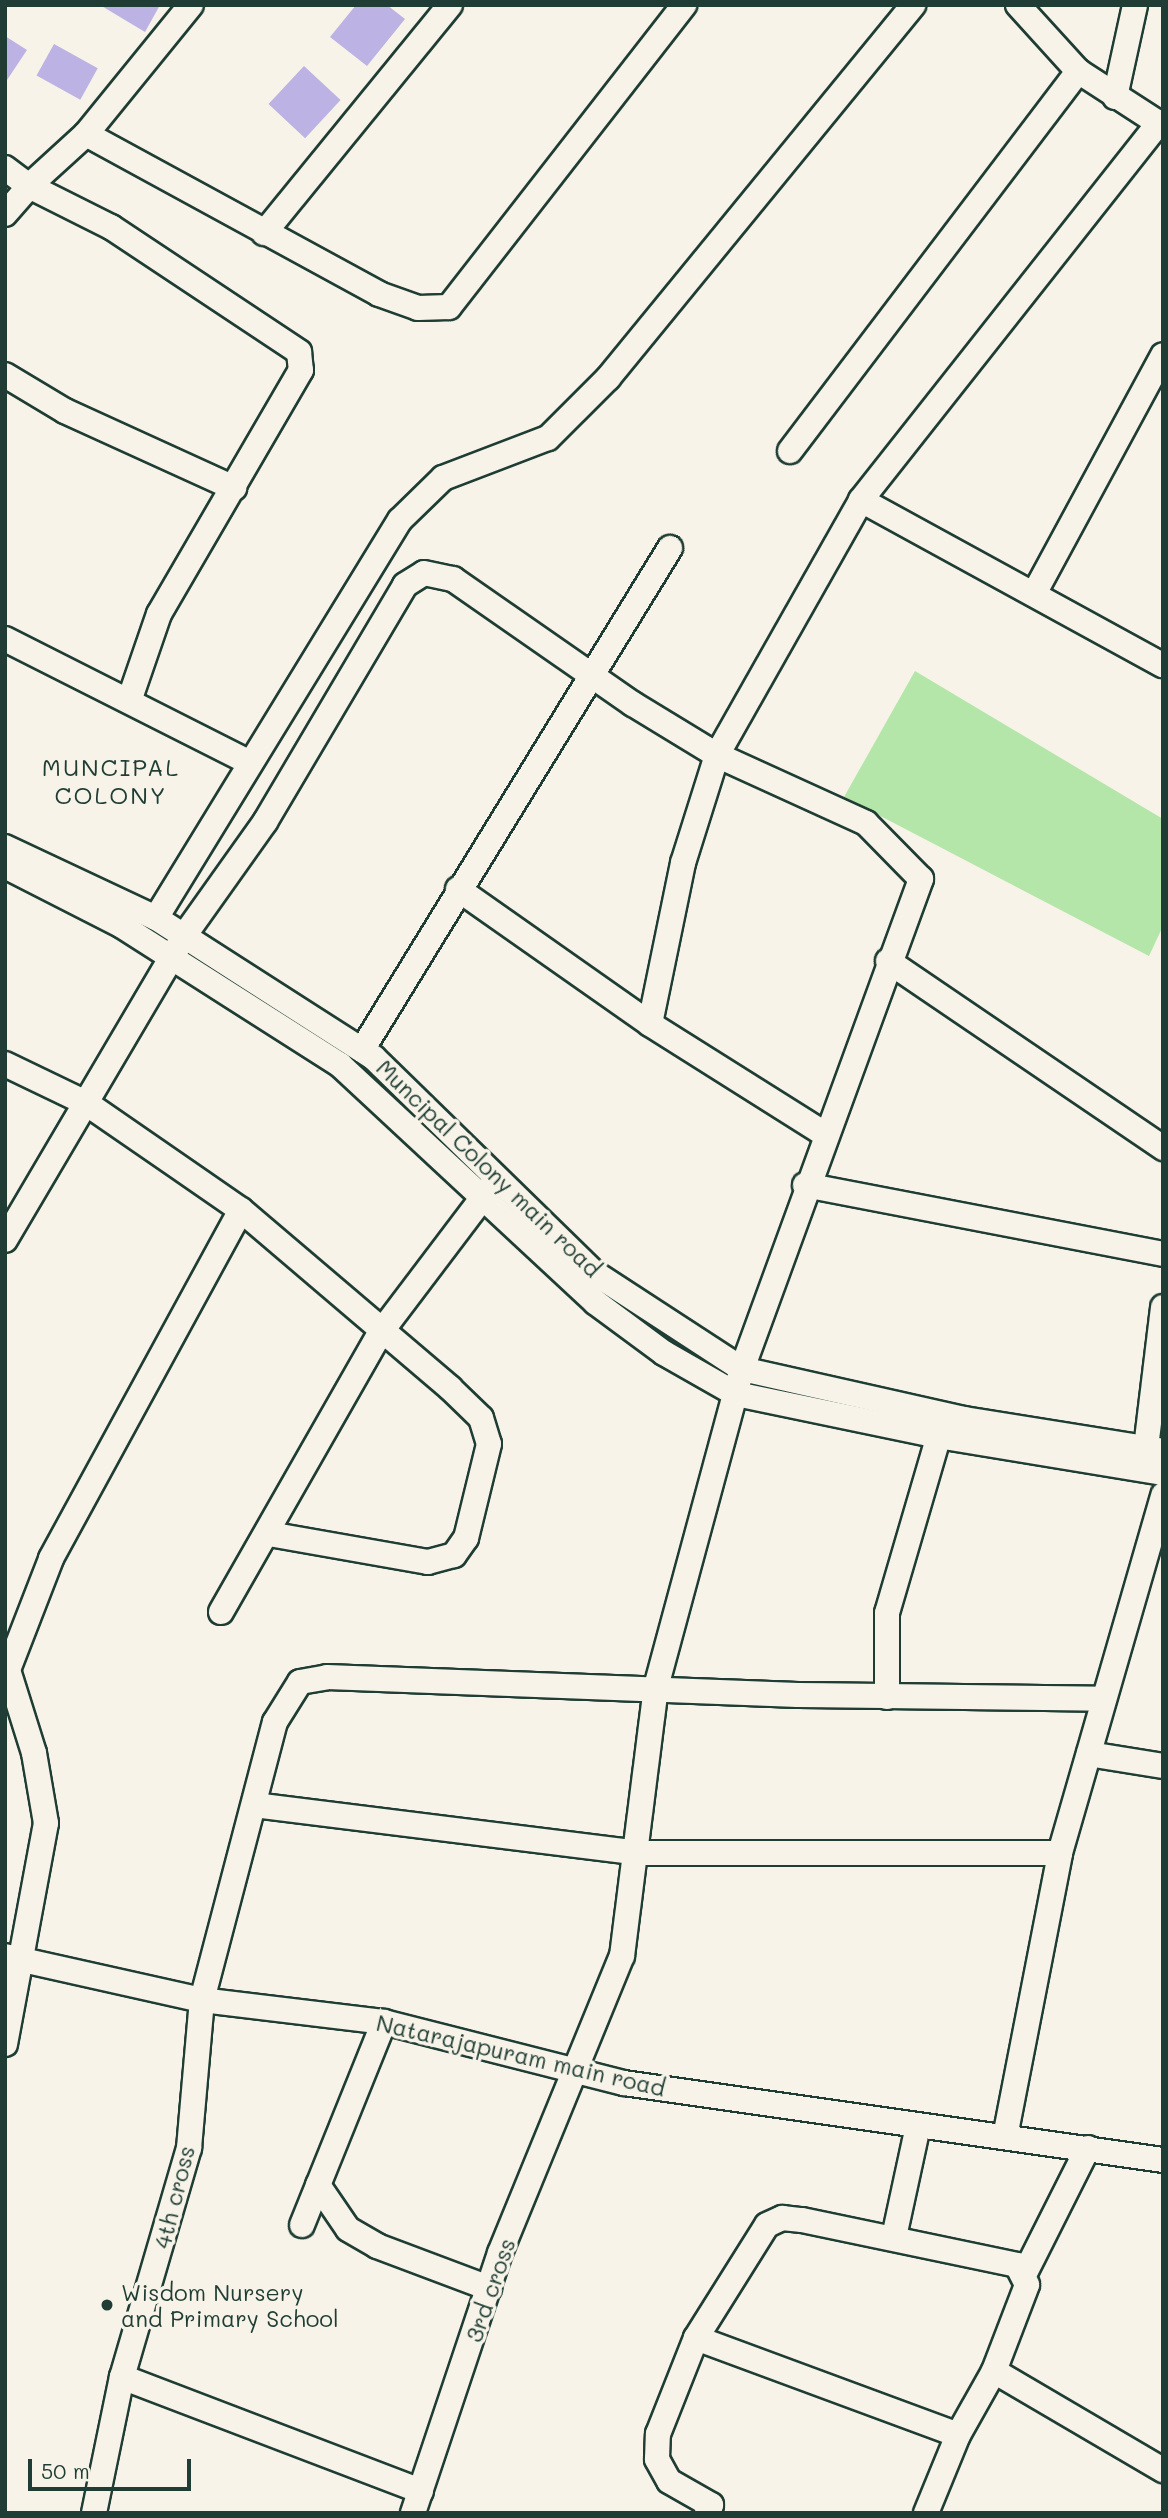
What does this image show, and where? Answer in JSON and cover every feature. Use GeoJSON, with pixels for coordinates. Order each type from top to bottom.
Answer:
{"type":"FeatureCollection","features":[{"type":"Feature","properties":{"kind":"street"},"geometry":{"type":"LineString","coordinates":[[5,214],[29,186],[86,134],[191,5]]}},
{"type":"Feature","properties":{"kind":"street"},"geometry":{"type":"LineString","coordinates":[[264,233],[450,5]]}},
{"type":"Feature","properties":{"kind":"street"},"geometry":{"type":"LineString","coordinates":[[86,134],[379,294],[418,308],[449,307],[684,5]]}},
{"type":"Feature","properties":{"kind":"street"},"geometry":{"type":"LineString","coordinates":[[156,918],[249,762],[400,520],[443,478],[548,438],[608,378],[913,5]]}},
{"type":"Feature","properties":{"kind":"street"},"geometry":{"type":"LineString","coordinates":[[650,1024],[683,863],[717,755],[861,500],[1161,125],[1078,71],[1018,5]]}},
{"type":"Feature","properties":{"kind":"street"},"geometry":{"type":"LineString","coordinates":[[1115,97],[1135,5]]}},
{"type":"Feature","properties":{"kind":"street"},"geometry":{"type":"LineString","coordinates":[[790,451],[1078,71]]}},
{"type":"Feature","properties":{"kind":"street"},"geometry":{"type":"LineString","coordinates":[[5,168],[29,186],[111,227],[299,352],[302,370],[159,614],[128,701]]}},
{"type":"Feature","properties":{"kind":"street"},"geometry":{"type":"LineString","coordinates":[[1035,592],[1163,355]]}},
{"type":"Feature","properties":{"kind":"street"},"geometry":{"type":"LineString","coordinates":[[5,374],[65,411],[234,488]]}},
{"type":"Feature","properties":{"kind":"street"},"geometry":{"type":"LineString","coordinates":[[861,500],[1035,592],[1163,665]]}},
{"type":"Feature","properties":{"kind":"street"},"geometry":{"type":"LineString","coordinates":[[362,1050],[458,889],[670,548]]}},
{"type":"Feature","properties":{"kind":"street"},"geometry":{"type":"LineString","coordinates":[[5,1240],[184,936],[265,821],[405,585],[424,573],[453,579],[717,755]]}},
{"type":"Feature","properties":{"kind":"street"},"geometry":{"type":"LineString","coordinates":[[5,639],[249,762]]}},
{"type":"Feature","properties":{"kind":"street","name":"3rd cross"},"geometry":{"type":"LineString","coordinates":[[417,2502],[489,2288],[549,2126],[575,2071],[622,1956],[638,1853],[656,1687],[736,1394],[805,1185],[921,879],[866,823],[717,755]]}},
{"type":"Feature","properties":{"kind":"street","name":"Muncipal Colony main road"},"geometry":{"type":"LineString","coordinates":[[5,847],[156,918],[362,1050],[593,1272],[743,1369],[942,1426],[1154,1449]]}},
{"type":"Feature","properties":{"kind":"street"},"geometry":{"type":"LineString","coordinates":[[5,866],[122,926],[340,1065],[595,1302],[664,1353],[736,1394],[942,1426],[1163,1473]]}},
{"type":"Feature","properties":{"kind":"street"},"geometry":{"type":"LineString","coordinates":[[458,889],[650,1024],[826,1135]]}},
{"type":"Feature","properties":{"kind":"street"},"geometry":{"type":"LineString","coordinates":[[888,961],[1163,1148]]}},
{"type":"Feature","properties":{"kind":"street"},"geometry":{"type":"LineString","coordinates":[[5,1063],[86,1103],[241,1210],[481,1418],[489,1444],[466,1538],[454,1555],[428,1562],[270,1534]]}},
{"type":"Feature","properties":{"kind":"street"},"geometry":{"type":"LineString","coordinates":[[221,1612],[270,1534],[381,1332],[497,1178]]}},
{"type":"Feature","properties":{"kind":"street"},"geometry":{"type":"LineString","coordinates":[[805,1185],[1163,1254]]}},
{"type":"Feature","properties":{"kind":"street"},"geometry":{"type":"LineString","coordinates":[[5,2044],[15,1958],[46,1823],[34,1753],[8,1670],[51,1559],[241,1210]]}},
{"type":"Feature","properties":{"kind":"street"},"geometry":{"type":"LineString","coordinates":[[1154,1449],[1163,1307]]}},
{"type":"Feature","properties":{"kind":"street"},"geometry":{"type":"LineString","coordinates":[[887,1696],[887,1613],[942,1426]]}},
{"type":"Feature","properties":{"kind":"street"},"geometry":{"type":"LineString","coordinates":[[1004,2137],[1060,1853],[1163,1495]]}},
{"type":"Feature","properties":{"kind":"street","name":"4th cross"},"geometry":{"type":"LineString","coordinates":[[94,2513],[122,2377],[189,2148],[202,2000],[275,1722],[300,1682],[327,1677],[887,1696],[1104,1699]]}},
{"type":"Feature","properties":{"kind":"street"},"geometry":{"type":"LineString","coordinates":[[1089,1754],[1163,1766]]}},
{"type":"Feature","properties":{"kind":"street"},"geometry":{"type":"LineString","coordinates":[[254,1805],[638,1853],[1060,1853]]}},
{"type":"Feature","properties":{"kind":"street","name":"Natarajapuram main road"},"geometry":{"type":"LineString","coordinates":[[15,1958],[202,2000],[384,2022],[575,2071],[918,2126],[1163,2160]]}},
{"type":"Feature","properties":{"kind":"street"},"geometry":{"type":"LineString","coordinates":[[302,2225],[384,2022]]}},
{"type":"Feature","properties":{"kind":"street"},"geometry":{"type":"LineString","coordinates":[[894,2237],[918,2126]]}},
{"type":"Feature","properties":{"kind":"street"},"geometry":{"type":"LineString","coordinates":[[926,2513],[958,2435],[994,2371],[1027,2285],[1025,2273],[1088,2148]]}},
{"type":"Feature","properties":{"kind":"street"},"geometry":{"type":"LineString","coordinates":[[318,2185],[358,2234],[489,2288]]}},
{"type":"Feature","properties":{"kind":"street"},"geometry":{"type":"LineString","coordinates":[[716,2510],[669,2481],[657,2459],[658,2434],[696,2338],[767,2225],[782,2218],[894,2237],[998,2259],[1025,2273]]}},
{"type":"Feature","properties":{"kind":"street"},"geometry":{"type":"LineString","coordinates":[[696,2338],[958,2435]]}},
{"type":"Feature","properties":{"kind":"street"},"geometry":{"type":"LineString","coordinates":[[994,2371],[1163,2470]]}},
{"type":"Feature","properties":{"kind":"street"},"geometry":{"type":"LineString","coordinates":[[122,2377],[417,2502]]}},
{"type":"Feature","properties":{"kind":"green space"},"geometry":{"type":"Polygon","coordinates":[[[915,671],[1163,819],[1163,926],[1149,956],[844,797],[915,671]]]}},
{"type":"Feature","properties":{"kind":"building"},"geometry":{"type":"Polygon","coordinates":[[[100,5],[160,5],[145,32],[100,5]]]}},
{"type":"Feature","properties":{"kind":"building"},"geometry":{"type":"Polygon","coordinates":[[[356,5],[387,5],[405,19],[367,66],[330,37],[356,5]]]}},
{"type":"Feature","properties":{"kind":"building"},"geometry":{"type":"Polygon","coordinates":[[[5,36],[27,50],[5,83],[5,36]]]}},
{"type":"Feature","properties":{"kind":"building"},"geometry":{"type":"Polygon","coordinates":[[[54,44],[98,68],[80,100],[37,75],[54,44]]]}},
{"type":"Feature","properties":{"kind":"building"},"geometry":{"type":"Polygon","coordinates":[[[304,66],[341,100],[305,138],[269,104],[304,66]]]}},
{"type":"Feature","properties":{"kind":"place","name":"Wisdom Nursery and Primary School"},"geometry":{"type":"Point","coordinates":[107,2305]}},
{"type":"Feature","properties":{"kind":"district","name":"MUNCIPAL COLONY"},"geometry":{"type":"Point","coordinates":[111,781]}}]}
